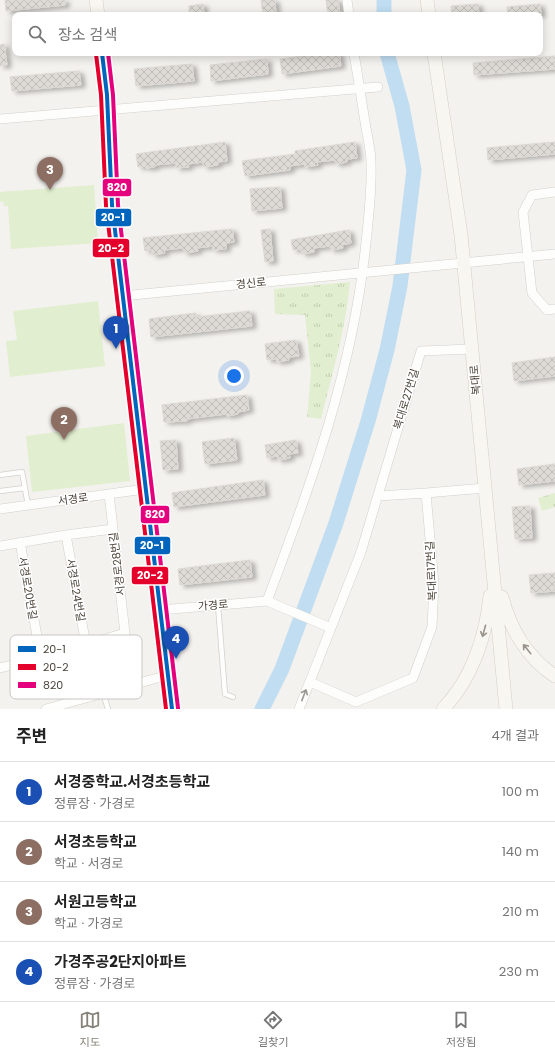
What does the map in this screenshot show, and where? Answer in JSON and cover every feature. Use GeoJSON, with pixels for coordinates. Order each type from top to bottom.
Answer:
{"type":"FeatureCollection","features":[{"type":"Feature","properties":{"kind":"street"},"geometry":{"type":"LineString","coordinates":[[96,0],[98,12]]}},
{"type":"Feature","properties":{"kind":"street"},"geometry":{"type":"LineString","coordinates":[[347,0],[349,12]]}},
{"type":"Feature","properties":{"kind":"street"},"geometry":{"type":"LineString","coordinates":[[427,0],[429,12]]}},
{"type":"Feature","properties":{"kind":"street"},"geometry":{"type":"LineString","coordinates":[[102,56],[108,110],[112,205],[172,709]]}},
{"type":"Feature","properties":{"kind":"street"},"geometry":{"type":"LineString","coordinates":[[331,628],[267,601],[291,538],[331,415],[347,356],[363,272],[371,194],[371,162],[354,56]]}},
{"type":"Feature","properties":{"kind":"street","name":"복대로"},"geometry":{"type":"LineString","coordinates":[[434,56],[464,262],[506,709]]}},
{"type":"Feature","properties":{"kind":"street"},"geometry":{"type":"LineString","coordinates":[[0,119],[378,87]]}},
{"type":"Feature","properties":{"kind":"street"},"geometry":{"type":"LineString","coordinates":[[555,192],[532,195],[523,212],[532,293],[547,310],[555,309]]}},
{"type":"Feature","properties":{"kind":"street"},"geometry":{"type":"LineString","coordinates":[[464,262],[555,254]]}},
{"type":"Feature","properties":{"kind":"street","name":"경신로"},"geometry":{"type":"LineString","coordinates":[[122,296],[464,262]]}},
{"type":"Feature","properties":{"kind":"street","name":"복대로27번길"},"geometry":{"type":"LineString","coordinates":[[378,496],[421,351],[472,349]]}},
{"type":"Feature","properties":{"kind":"street"},"geometry":{"type":"LineString","coordinates":[[299,709],[361,552],[378,496],[485,488]]}},
{"type":"Feature","properties":{"kind":"street","name":"서경로"},"geometry":{"type":"LineString","coordinates":[[0,509],[145,489]]}},
{"type":"Feature","properties":{"kind":"street","name":"복대로17번길"},"geometry":{"type":"LineString","coordinates":[[310,682],[356,702],[413,678],[432,627],[434,584],[426,493]]}},
{"type":"Feature","properties":{"kind":"street","name":"서경로28번길"},"geometry":{"type":"LineString","coordinates":[[109,494],[125,633],[118,635]]}},
{"type":"Feature","properties":{"kind":"street"},"geometry":{"type":"LineString","coordinates":[[0,546],[113,529]]}},
{"type":"Feature","properties":{"kind":"street","name":"서경로24번길"},"geometry":{"type":"LineString","coordinates":[[66,535],[84,635]]}},
{"type":"Feature","properties":{"kind":"street","name":"서경로20번길"},"geometry":{"type":"LineString","coordinates":[[20,542],[37,635]]}},
{"type":"Feature","properties":{"kind":"street"},"geometry":{"type":"LineString","coordinates":[[491,550],[503,603],[513,630],[534,657],[546,670],[555,676]]}},
{"type":"Feature","properties":{"kind":"street"},"geometry":{"type":"LineString","coordinates":[[443,709],[457,693],[465,680],[480,642],[488,615],[491,550]]}},
{"type":"Feature","properties":{"kind":"street","name":"가경로"},"geometry":{"type":"LineString","coordinates":[[160,610],[267,601]]}},
{"type":"Feature","properties":{"kind":"street"},"geometry":{"type":"LineString","coordinates":[[0,668],[10,666]]}},
{"type":"Feature","properties":{"kind":"street"},"geometry":{"type":"LineString","coordinates":[[142,682],[168,675]]}},
{"type":"Feature","properties":{"kind":"street"},"geometry":{"type":"LineString","coordinates":[[47,708],[81,699]]}},
{"type":"Feature","properties":{"kind":"lane"},"geometry":{"type":"LineString","coordinates":[[0,475],[22,472],[28,505]]}},
{"type":"Feature","properties":{"kind":"lane"},"geometry":{"type":"LineString","coordinates":[[0,491],[25,488]]}},
{"type":"Feature","properties":{"kind":"lane"},"geometry":{"type":"LineString","coordinates":[[218,605],[225,694],[233,698]]}},
{"type":"Feature","properties":{"kind":"lane"},"geometry":{"type":"LineString","coordinates":[[105,699],[108,709]]}},
{"type":"Feature","properties":{"kind":"green space"},"geometry":{"type":"Polygon","coordinates":[[[94,185],[98,243],[11,249],[8,206],[4,206],[3,201],[0,202],[0,192],[94,185]]]}},
{"type":"Feature","properties":{"kind":"green space"},"geometry":{"type":"Polygon","coordinates":[[[350,282],[342,334],[321,419],[307,417],[311,372],[305,315],[275,314],[274,289],[350,282]]]}},
{"type":"Feature","properties":{"kind":"green space"},"geometry":{"type":"Polygon","coordinates":[[[98,301],[105,366],[10,377],[6,341],[17,340],[13,311],[98,301]]]}},
{"type":"Feature","properties":{"kind":"green space"},"geometry":{"type":"Polygon","coordinates":[[[124,423],[130,481],[32,492],[26,436],[124,423]]]}},
{"type":"Feature","properties":{"kind":"green space"},"geometry":{"type":"Polygon","coordinates":[[[555,493],[555,507],[542,511],[538,498],[555,493]]]}},
{"type":"Feature","properties":{"kind":"building"},"geometry":{"type":"Polygon","coordinates":[[[5,0],[65,0],[65,5],[6,11],[5,0]]]}},
{"type":"Feature","properties":{"kind":"building"},"geometry":{"type":"Polygon","coordinates":[[[261,0],[275,0],[276,12],[263,12],[261,0]]]}},
{"type":"Feature","properties":{"kind":"building"},"geometry":{"type":"Polygon","coordinates":[[[326,0],[338,0],[340,12],[328,12],[326,0]]]}},
{"type":"Feature","properties":{"kind":"building"},"geometry":{"type":"Polygon","coordinates":[[[203,4],[204,12],[189,12],[189,6],[203,4]]]}},
{"type":"Feature","properties":{"kind":"building"},"geometry":{"type":"Polygon","coordinates":[[[478,4],[479,12],[452,12],[451,6],[478,4]]]}},
{"type":"Feature","properties":{"kind":"building"},"geometry":{"type":"Polygon","coordinates":[[[540,4],[541,12],[508,12],[507,7],[540,4]]]}},
{"type":"Feature","properties":{"kind":"building"},"geometry":{"type":"Polygon","coordinates":[[[4,44],[7,65],[0,66],[0,45],[4,44]]]}},
{"type":"Feature","properties":{"kind":"building"},"geometry":{"type":"Polygon","coordinates":[[[304,56],[339,56],[341,66],[282,74],[280,59],[304,56]]]}},
{"type":"Feature","properties":{"kind":"building"},"geometry":{"type":"Polygon","coordinates":[[[555,56],[555,69],[474,75],[473,63],[555,56]]]}},
{"type":"Feature","properties":{"kind":"building"},"geometry":{"type":"Polygon","coordinates":[[[267,59],[268,74],[211,81],[210,65],[267,59]]]}},
{"type":"Feature","properties":{"kind":"building"},"geometry":{"type":"Polygon","coordinates":[[[192,64],[194,81],[136,86],[134,69],[192,64]]]}},
{"type":"Feature","properties":{"kind":"building"},"geometry":{"type":"Polygon","coordinates":[[[79,71],[81,85],[12,91],[10,77],[79,71]]]}},
{"type":"Feature","properties":{"kind":"building"},"geometry":{"type":"Polygon","coordinates":[[[225,142],[227,161],[218,162],[218,165],[204,167],[203,162],[188,164],[189,167],[176,168],[176,163],[155,165],[155,167],[146,168],[146,166],[138,167],[136,154],[225,142]]]}},
{"type":"Feature","properties":{"kind":"building"},"geometry":{"type":"Polygon","coordinates":[[[355,142],[357,158],[347,159],[347,162],[336,164],[335,160],[317,162],[318,165],[305,167],[304,164],[290,166],[290,170],[245,176],[242,161],[295,154],[295,151],[355,142]]]}},
{"type":"Feature","properties":{"kind":"building"},"geometry":{"type":"Polygon","coordinates":[[[555,142],[555,154],[488,160],[487,148],[555,142]]]}},
{"type":"Feature","properties":{"kind":"building"},"geometry":{"type":"Polygon","coordinates":[[[280,187],[282,208],[252,211],[250,189],[280,187]]]}},
{"type":"Feature","properties":{"kind":"building"},"geometry":{"type":"Polygon","coordinates":[[[232,229],[234,242],[226,243],[226,249],[213,250],[213,246],[197,248],[198,251],[184,253],[183,248],[164,250],[165,253],[152,255],[152,250],[145,251],[143,238],[232,229]]]}},
{"type":"Feature","properties":{"kind":"building"},"geometry":{"type":"Polygon","coordinates":[[[270,229],[273,261],[265,262],[261,230],[270,229]]]}},
{"type":"Feature","properties":{"kind":"building"},"geometry":{"type":"Polygon","coordinates":[[[349,230],[351,243],[342,245],[343,248],[331,250],[330,246],[314,248],[314,252],[302,254],[301,249],[293,250],[291,240],[349,230]]]}},
{"type":"Feature","properties":{"kind":"building"},"geometry":{"type":"Polygon","coordinates":[[[250,311],[252,326],[151,337],[149,319],[195,313],[196,317],[250,311]]]}},
{"type":"Feature","properties":{"kind":"building"},"geometry":{"type":"Polygon","coordinates":[[[296,340],[299,356],[289,357],[289,360],[277,362],[276,359],[267,360],[265,344],[296,340]]]}},
{"type":"Feature","properties":{"kind":"building"},"geometry":{"type":"Polygon","coordinates":[[[555,357],[555,376],[514,381],[512,363],[555,357]]]}},
{"type":"Feature","properties":{"kind":"building"},"geometry":{"type":"Polygon","coordinates":[[[247,395],[249,410],[238,412],[238,414],[187,419],[187,421],[164,422],[162,405],[247,395]]]}},
{"type":"Feature","properties":{"kind":"building"},"geometry":{"type":"Polygon","coordinates":[[[234,438],[237,460],[205,464],[202,442],[234,438]]]}},
{"type":"Feature","properties":{"kind":"building"},"geometry":{"type":"Polygon","coordinates":[[[176,440],[178,469],[163,470],[160,441],[176,440]]]}},
{"type":"Feature","properties":{"kind":"building"},"geometry":{"type":"Polygon","coordinates":[[[296,440],[298,453],[289,454],[290,458],[278,460],[277,456],[267,458],[265,445],[296,440]]]}},
{"type":"Feature","properties":{"kind":"building"},"geometry":{"type":"Polygon","coordinates":[[[555,464],[555,481],[519,485],[517,469],[555,464]]]}},
{"type":"Feature","properties":{"kind":"building"},"geometry":{"type":"Polygon","coordinates":[[[263,480],[265,495],[174,507],[172,493],[263,480]]]}},
{"type":"Feature","properties":{"kind":"building"},"geometry":{"type":"Polygon","coordinates":[[[530,506],[532,538],[515,539],[512,507],[530,506]]]}},
{"type":"Feature","properties":{"kind":"building"},"geometry":{"type":"Polygon","coordinates":[[[250,560],[252,577],[180,585],[178,569],[250,560]]]}},
{"type":"Feature","properties":{"kind":"building"},"geometry":{"type":"Polygon","coordinates":[[[555,573],[555,591],[531,593],[529,575],[555,573]]]}},
{"type":"Feature","properties":{"kind":"waterway"},"geometry":{"type":"LineString","coordinates":[[384,0],[384,12]]}},
{"type":"Feature","properties":{"kind":"waterway"},"geometry":{"type":"LineString","coordinates":[[262,709],[282,669],[336,523],[368,421],[387,350],[400,286],[414,170],[402,106],[388,56]]}},
{"type":"Feature","properties":{"kind":"transit line","name":"20-2"},"geometry":{"type":"LineString","coordinates":[[96,56],[101,95],[106,206],[166,709]]}},
{"type":"Feature","properties":{"kind":"transit line","name":"20-1"},"geometry":{"type":"LineString","coordinates":[[102,56],[107,95],[112,205],[172,709]]}},
{"type":"Feature","properties":{"kind":"transit line","name":"820"},"geometry":{"type":"LineString","coordinates":[[108,56],[113,95],[118,205],[178,708]]}},
{"type":"Feature","properties":{"kind":"place","name":"서원고등학교"},"geometry":{"type":"Point","coordinates":[50,190]}},
{"type":"Feature","properties":{"kind":"place","name":"서경중학교.서경초등학교"},"geometry":{"type":"Point","coordinates":[116,349]}},
{"type":"Feature","properties":{"kind":"place","name":"서경초등학교"},"geometry":{"type":"Point","coordinates":[64,440]}},
{"type":"Feature","properties":{"kind":"place","name":"가경주공2단지아파트"},"geometry":{"type":"Point","coordinates":[176,659]}}]}
